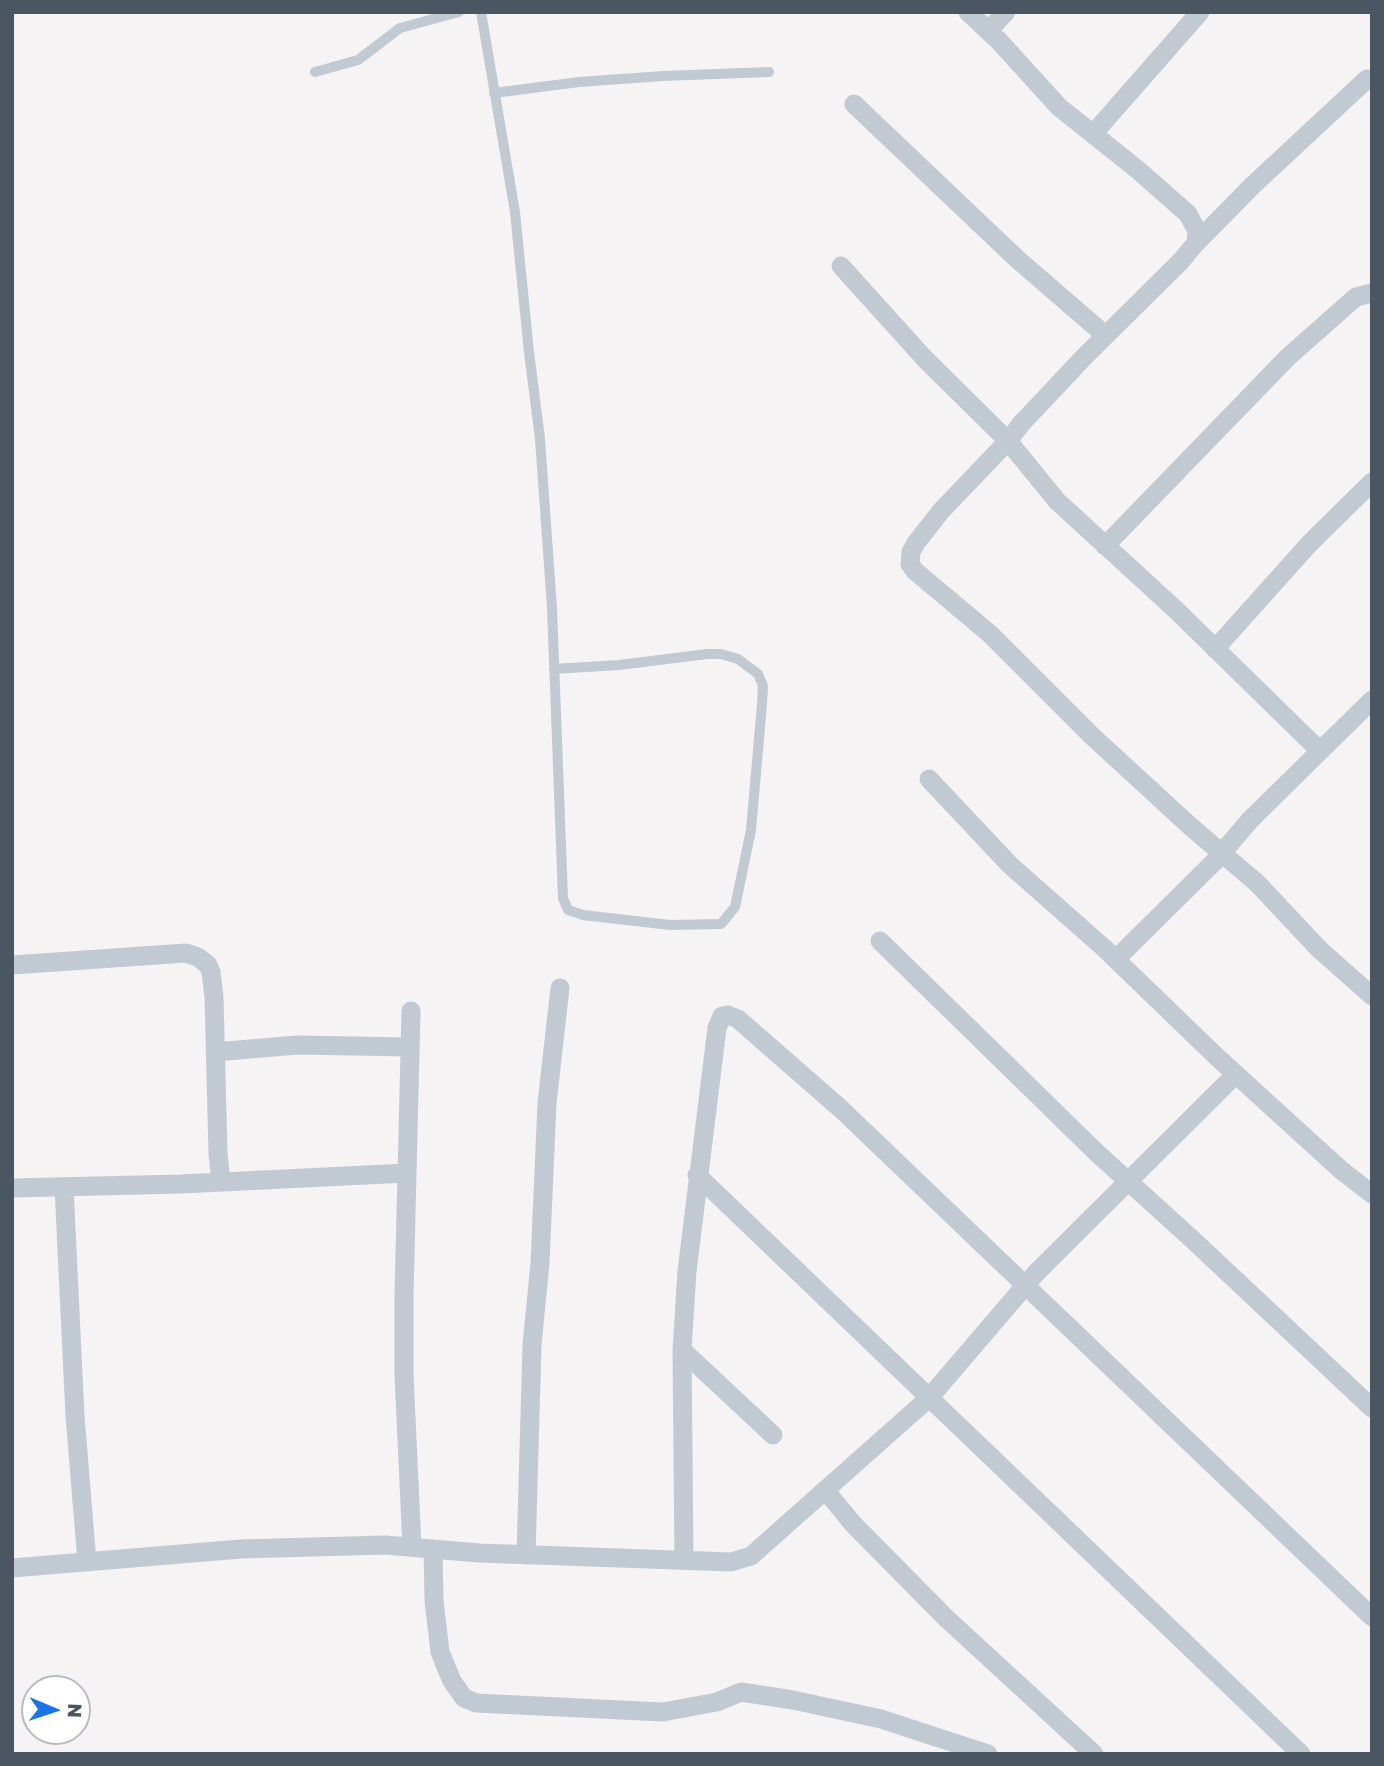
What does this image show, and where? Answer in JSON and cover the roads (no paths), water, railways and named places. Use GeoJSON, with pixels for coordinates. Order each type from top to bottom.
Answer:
{"type":"FeatureCollection","features":[{"type":"Feature","properties":{"kind":"street"},"geometry":{"type":"LineString","coordinates":[[968,12],[1059,107],[1188,214],[1196,231],[1196,243]]}},
{"type":"Feature","properties":{"kind":"street"},"geometry":{"type":"LineString","coordinates":[[988,31],[1006,12]]}},
{"type":"Feature","properties":{"kind":"street"},"geometry":{"type":"LineString","coordinates":[[1093,134],[1200,12]]}},
{"type":"Feature","properties":{"kind":"street"},"geometry":{"type":"LineString","coordinates":[[1367,79],[1252,186],[1021,424],[1008,442],[922,533],[911,552],[910,564],[990,634],[1092,736],[1257,883],[1319,949],[1372,996]]}},
{"type":"Feature","properties":{"kind":"street"},"geometry":{"type":"LineString","coordinates":[[854,104],[1016,258],[1105,335]]}},
{"type":"Feature","properties":{"kind":"street"},"geometry":{"type":"LineString","coordinates":[[841,266],[925,359],[1008,442],[1057,501],[1320,751]]}},
{"type":"Feature","properties":{"kind":"street"},"geometry":{"type":"LineString","coordinates":[[1105,546],[1288,358],[1356,297],[1372,293]]}},
{"type":"Feature","properties":{"kind":"street"},"geometry":{"type":"LineString","coordinates":[[1215,649],[1310,543],[1372,482]]}},
{"type":"Feature","properties":{"kind":"street"},"geometry":{"type":"LineString","coordinates":[[1116,959],[1250,820],[1372,700]]}},
{"type":"Feature","properties":{"kind":"street"},"geometry":{"type":"LineString","coordinates":[[929,779],[1010,865],[1116,959],[1341,1170],[1372,1194]]}},
{"type":"Feature","properties":{"kind":"street"},"geometry":{"type":"LineString","coordinates":[[880,941],[1027,1086],[1372,1408]]}},
{"type":"Feature","properties":{"kind":"street"},"geometry":{"type":"LineString","coordinates":[[12,965],[176,953],[198,957],[208,965],[211,972],[221,1182]]}},
{"type":"Feature","properties":{"kind":"street"},"geometry":{"type":"LineString","coordinates":[[526,1555],[533,1345],[540,1263],[547,1104],[561,988]]}},
{"type":"Feature","properties":{"kind":"street"},"geometry":{"type":"LineString","coordinates":[[411,1011],[404,1375],[412,1547]]}},
{"type":"Feature","properties":{"kind":"street"},"geometry":{"type":"LineString","coordinates":[[684,1560],[682,1350],[687,1271],[717,1028],[722,1016],[734,1016],[841,1110],[1372,1617]]}},
{"type":"Feature","properties":{"kind":"street"},"geometry":{"type":"LineString","coordinates":[[215,1052],[297,1045],[410,1047]]}},
{"type":"Feature","properties":{"kind":"street"},"geometry":{"type":"LineString","coordinates":[[12,1568],[241,1549],[386,1545],[526,1555],[731,1562],[751,1556],[929,1398],[1036,1273],[1236,1074]]}},
{"type":"Feature","properties":{"kind":"street"},"geometry":{"type":"LineString","coordinates":[[12,1188],[407,1173]]}},
{"type":"Feature","properties":{"kind":"street"},"geometry":{"type":"LineString","coordinates":[[697,1175],[1301,1754]]}},
{"type":"Feature","properties":{"kind":"street"},"geometry":{"type":"LineString","coordinates":[[64,1187],[75,1416],[87,1562]]}},
{"type":"Feature","properties":{"kind":"street"},"geometry":{"type":"LineString","coordinates":[[682,1350],[773,1436]]}},
{"type":"Feature","properties":{"kind":"street"},"geometry":{"type":"LineString","coordinates":[[825,1490],[854,1525],[946,1618],[1094,1754]]}},
{"type":"Feature","properties":{"kind":"street"},"geometry":{"type":"LineString","coordinates":[[433,1549],[440,1652],[452,1681],[464,1698],[476,1703],[663,1712],[717,1702],[741,1692],[881,1719],[988,1754]]}},
{"type":"Feature","properties":{"kind":"lane"},"geometry":{"type":"LineString","coordinates":[[314,72],[358,60],[400,28],[459,12]]}},
{"type":"Feature","properties":{"kind":"lane"},"geometry":{"type":"LineString","coordinates":[[481,12],[515,212],[540,439],[548,528],[563,898],[568,910],[583,915],[670,925],[721,924],[735,907],[751,830],[763,686],[758,674],[738,659],[722,654],[554,669]]}},
{"type":"Feature","properties":{"kind":"lane"},"geometry":{"type":"LineString","coordinates":[[494,93],[579,82],[768,72]]}}]}
